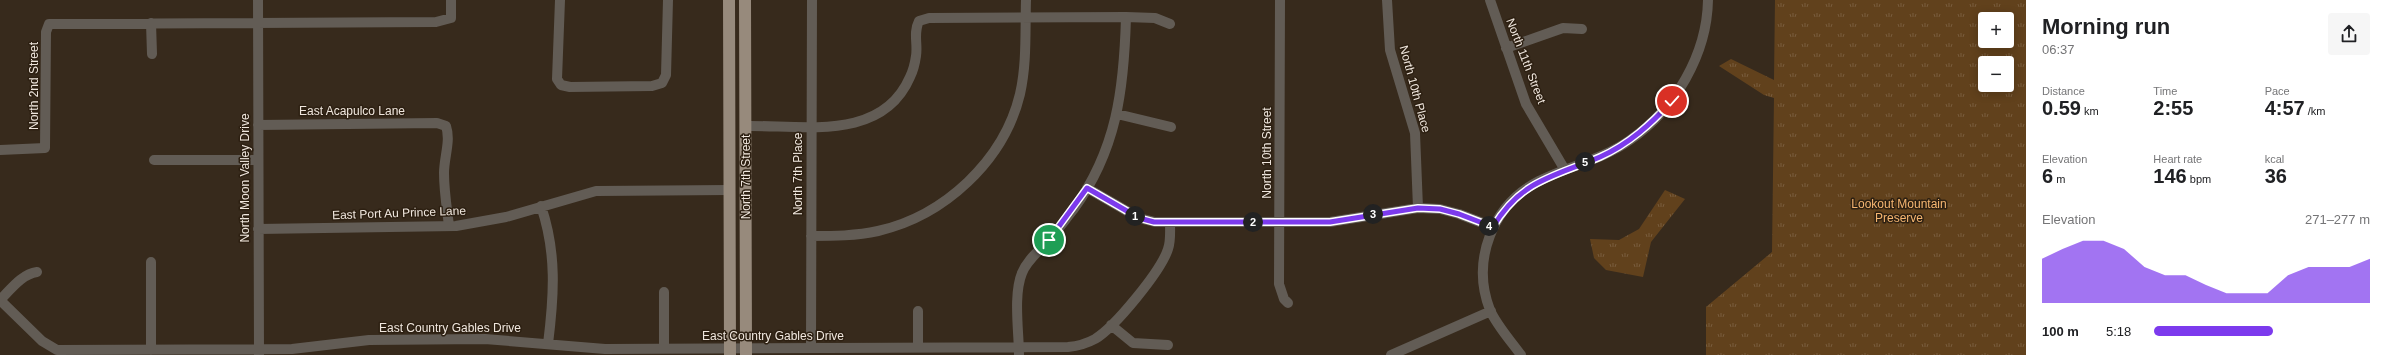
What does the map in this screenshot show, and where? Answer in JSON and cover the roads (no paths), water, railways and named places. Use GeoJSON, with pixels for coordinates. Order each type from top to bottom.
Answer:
{"type":"FeatureCollection","features":[{"type":"Feature","properties":{"kind":"main road","name":"North 7th Street"},"geometry":{"type":"LineString","coordinates":[[729,0],[730,352]]}},
{"type":"Feature","properties":{"kind":"main road","name":"North 7th Street"},"geometry":{"type":"LineString","coordinates":[[745,0],[746,352]]}},
{"type":"Feature","properties":{"kind":"street","name":"North Moon Valley Drive"},"geometry":{"type":"LineString","coordinates":[[258,0],[259,352]]}},
{"type":"Feature","properties":{"kind":"street"},"geometry":{"type":"LineString","coordinates":[[152,54],[151,23],[436,22],[451,18],[451,0]]}},
{"type":"Feature","properties":{"kind":"street"},"geometry":{"type":"LineString","coordinates":[[560,0],[558,79],[561,85],[652,86],[662,83],[666,75],[668,0]]}},
{"type":"Feature","properties":{"kind":"street","name":"North 7th Place"},"geometry":{"type":"LineString","coordinates":[[811,348],[812,0]]}},
{"type":"Feature","properties":{"kind":"street"},"geometry":{"type":"LineString","coordinates":[[811,236],[858,234],[878,231],[903,224],[940,204],[970,179],[994,151],[1010,122],[1015,109],[1025,65],[1026,0]]}},
{"type":"Feature","properties":{"kind":"street","name":"North 10th Street"},"geometry":{"type":"LineString","coordinates":[[1280,0],[1279,284],[1284,299],[1288,303]]}},
{"type":"Feature","properties":{"kind":"street","name":"North 10th Place"},"geometry":{"type":"LineString","coordinates":[[1387,0],[1390,46],[1415,133],[1418,208]]}},
{"type":"Feature","properties":{"kind":"street","name":"North 11th Street"},"geometry":{"type":"LineString","coordinates":[[1490,0],[1526,104],[1565,170]]}},
{"type":"Feature","properties":{"kind":"street"},"geometry":{"type":"LineString","coordinates":[[1521,355],[1491,311],[1486,294],[1483,264],[1486,245],[1493,227],[1509,203],[1519,193],[1538,181],[1600,156],[1629,141],[1651,124],[1672,101],[1690,72],[1698,51],[1708,12],[1708,0]]}},
{"type":"Feature","properties":{"kind":"street"},"geometry":{"type":"LineString","coordinates":[[746,126],[811,127],[856,124],[878,114],[893,102],[902,91],[910,77],[916,56],[916,28],[920,21],[929,18],[1155,18],[1170,24]]}},
{"type":"Feature","properties":{"kind":"street"},"geometry":{"type":"LineString","coordinates":[[1019,351],[1018,298],[1021,274],[1026,263],[1064,221],[1087,188],[1108,144],[1117,114],[1124,75],[1126,18]]}},
{"type":"Feature","properties":{"kind":"street","name":"North 2nd Street"},"geometry":{"type":"LineString","coordinates":[[0,150],[45,148],[46,32],[49,24],[151,23]]}},
{"type":"Feature","properties":{"kind":"street"},"geometry":{"type":"LineString","coordinates":[[1506,48],[1563,28],[1582,29]]}},
{"type":"Feature","properties":{"kind":"street"},"geometry":{"type":"LineString","coordinates":[[1117,114],[1171,127]]}},
{"type":"Feature","properties":{"kind":"street","name":"East Acapulco Lane"},"geometry":{"type":"LineString","coordinates":[[258,125],[437,123],[446,126],[449,135],[444,161],[444,190],[449,226]]}},
{"type":"Feature","properties":{"kind":"street"},"geometry":{"type":"LineString","coordinates":[[154,160],[258,160]]}},
{"type":"Feature","properties":{"kind":"street"},"geometry":{"type":"LineString","coordinates":[[1087,188],[1139,218],[1154,222],[1330,222],[1418,208],[1440,209],[1459,214],[1493,227]]}},
{"type":"Feature","properties":{"kind":"street","name":"East Port Au Prince Lane"},"geometry":{"type":"LineString","coordinates":[[258,229],[449,226],[490,220],[596,191],[729,190]]}},
{"type":"Feature","properties":{"kind":"street"},"geometry":{"type":"LineString","coordinates":[[541,206],[550,240],[554,271],[554,288],[548,344]]}},
{"type":"Feature","properties":{"kind":"street","name":"East Country Gables Drive"},"geometry":{"type":"LineString","coordinates":[[0,300],[42,341],[57,350],[259,352],[383,339],[485,339],[605,349],[664,349],[730,352],[811,348],[918,348],[1019,351],[1079,346],[1096,338],[1111,324],[1144,286],[1166,255],[1169,248],[1170,222]]}},
{"type":"Feature","properties":{"kind":"street"},"geometry":{"type":"LineString","coordinates":[[151,262],[151,350]]}},
{"type":"Feature","properties":{"kind":"street"},"geometry":{"type":"LineString","coordinates":[[0,300],[23,278],[37,272]]}},
{"type":"Feature","properties":{"kind":"street"},"geometry":{"type":"LineString","coordinates":[[664,292],[664,349]]}},
{"type":"Feature","properties":{"kind":"street"},"geometry":{"type":"LineString","coordinates":[[1391,355],[1491,311]]}},
{"type":"Feature","properties":{"kind":"street"},"geometry":{"type":"LineString","coordinates":[[918,312],[918,348]]}},
{"type":"Feature","properties":{"kind":"street"},"geometry":{"type":"LineString","coordinates":[[1111,324],[1126,339],[1133,343],[1168,345]]}},
{"type":"Feature","properties":{"kind":"park label","name":"Lookout Mountain Preserve"},"geometry":{"type":"Point","coordinates":[1899,211]}}]}
